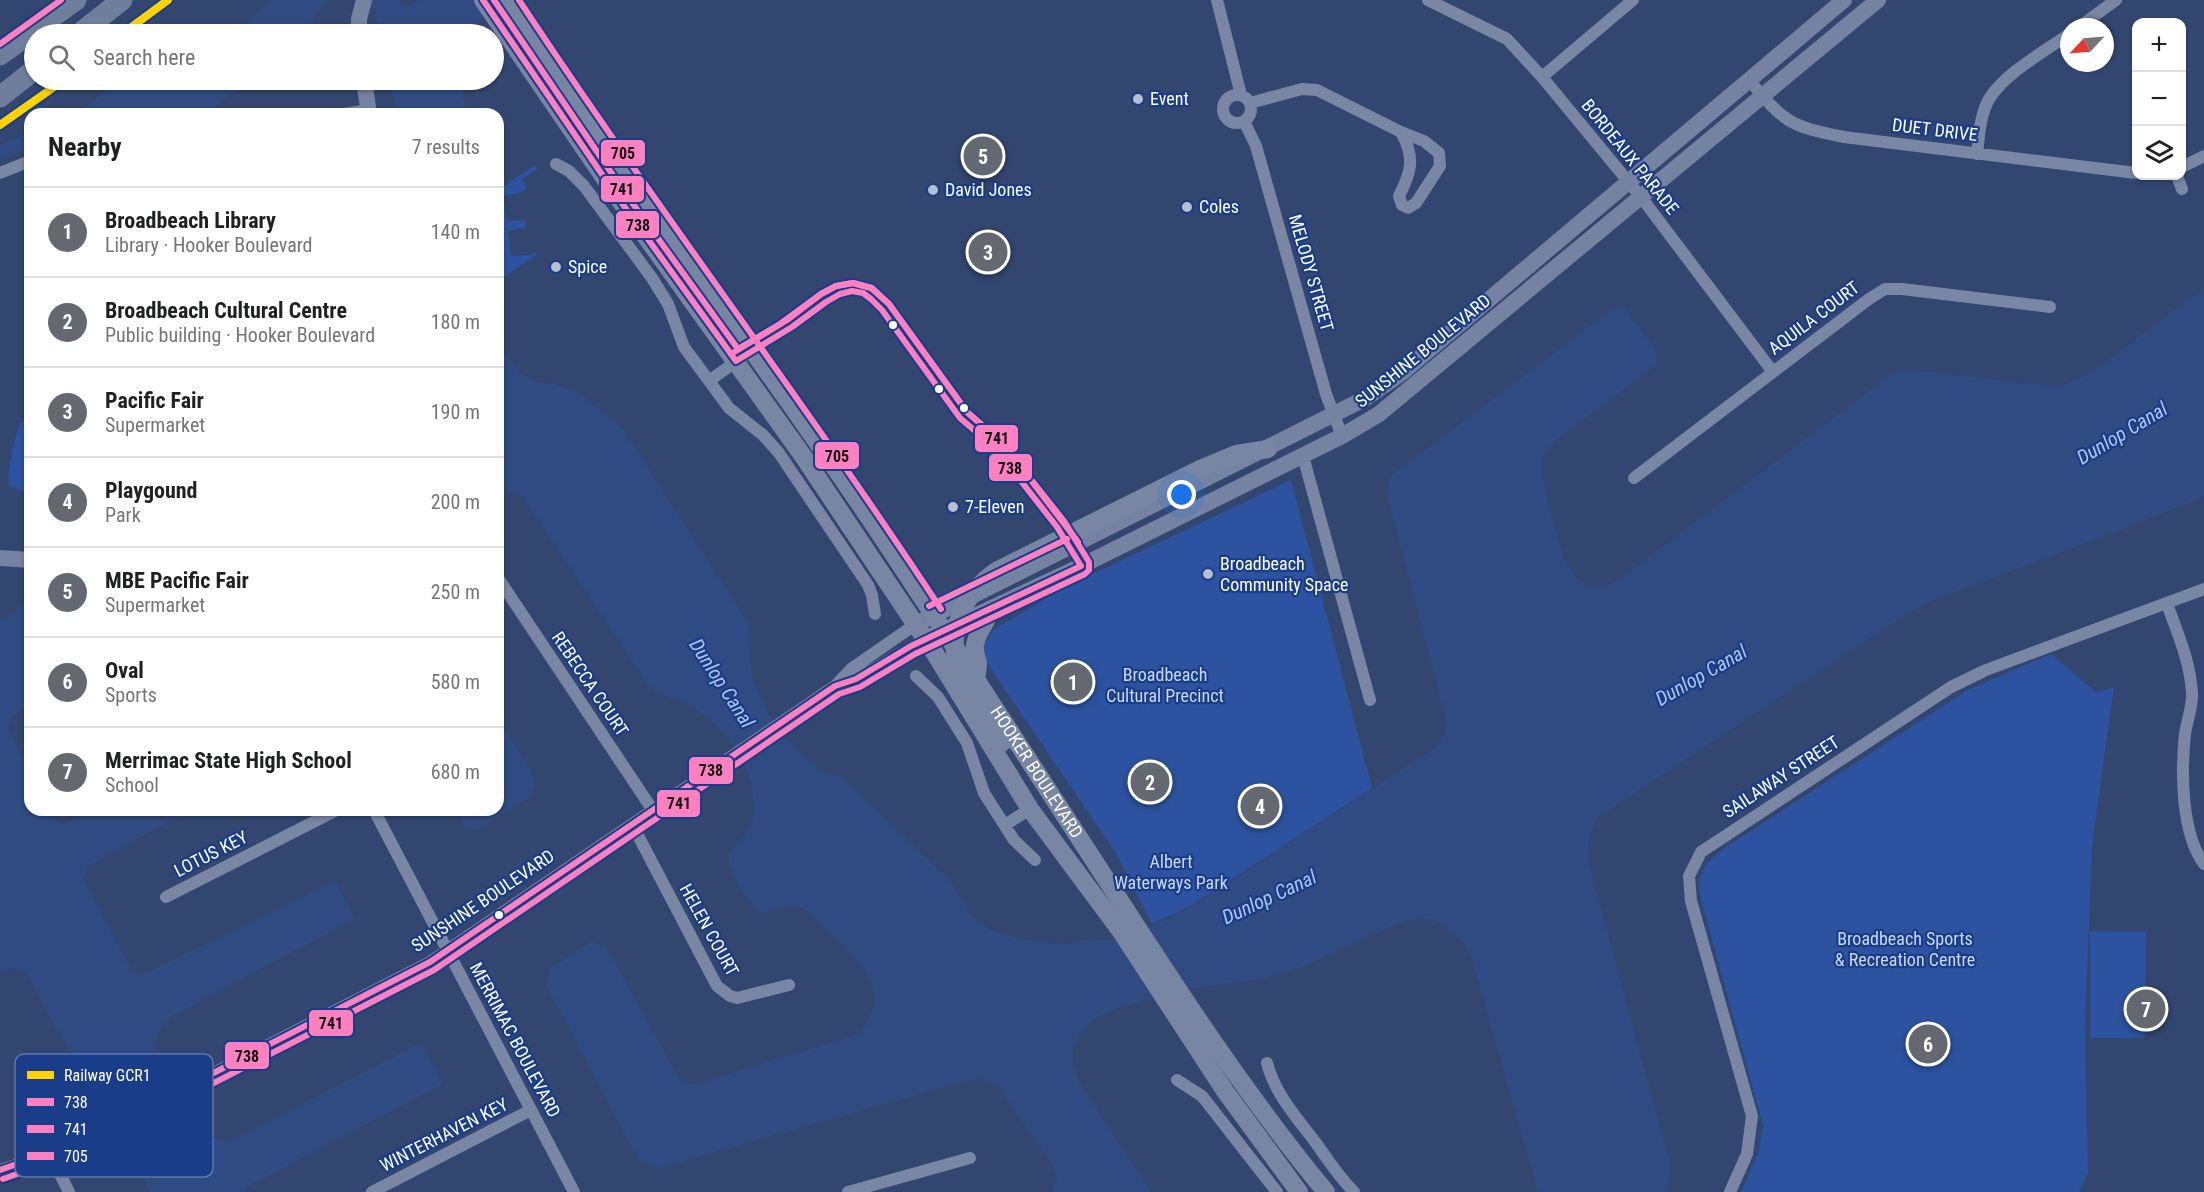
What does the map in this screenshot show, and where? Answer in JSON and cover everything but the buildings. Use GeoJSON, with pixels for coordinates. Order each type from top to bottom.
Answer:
{"type":"FeatureCollection","features":[{"type":"Feature","properties":{"kind":"highway"},"geometry":{"type":"LineString","coordinates":[[43,24],[76,0]]}},
{"type":"Feature","properties":{"kind":"highway"},"geometry":{"type":"LineString","coordinates":[[92,24],[122,0]]}},
{"type":"Feature","properties":{"kind":"highway"},"geometry":{"type":"LineString","coordinates":[[0,55],[24,38]]}},
{"type":"Feature","properties":{"kind":"highway"},"geometry":{"type":"LineString","coordinates":[[0,97],[24,78]]}},
{"type":"Feature","properties":{"kind":"main road","name":"HOOKER BOULEVARD"},"geometry":{"type":"LineString","coordinates":[[508,0],[638,191],[871,520],[976,680],[1128,928],[1176,1001],[1225,1091],[1299,1192]]}},
{"type":"Feature","properties":{"kind":"main road","name":"SUNSHINE BOULEVARD"},"geometry":{"type":"LineString","coordinates":[[921,631],[933,614],[1268,449],[1366,398],[1403,372],[1844,0]]}},
{"type":"Feature","properties":{"kind":"main road","name":"SUNSHINE BOULEVARD"},"geometry":{"type":"LineString","coordinates":[[921,631],[944,631],[990,610],[1303,456],[1373,418],[1399,400],[1878,0]]}},
{"type":"Feature","properties":{"kind":"main road"},"geometry":{"type":"LineString","coordinates":[[360,24],[362,4]]}},
{"type":"Feature","properties":{"kind":"main road","name":"HOOKER BOULEVARD"},"geometry":{"type":"LineString","coordinates":[[488,8],[499,24]]}},
{"type":"Feature","properties":{"kind":"main road","name":"HOOKER BOULEVARD"},"geometry":{"type":"LineString","coordinates":[[504,31],[616,195],[736,361],[921,631],[1030,809],[1064,855],[1128,928]]}},
{"type":"Feature","properties":{"kind":"main road"},"geometry":{"type":"LineString","coordinates":[[366,90],[368,108]]}},
{"type":"Feature","properties":{"kind":"main road"},"geometry":{"type":"LineString","coordinates":[[1064,855],[1054,825],[963,680],[955,653],[956,630],[966,600],[978,584],[998,570],[1141,498],[1236,454],[1268,449]]}},
{"type":"Feature","properties":{"kind":"main road"},"geometry":{"type":"LineString","coordinates":[[0,558],[24,560]]}},
{"type":"Feature","properties":{"kind":"main road"},"geometry":{"type":"LineString","coordinates":[[976,680],[978,666],[975,644],[978,634],[987,622],[990,610]]}},
{"type":"Feature","properties":{"kind":"main road","name":"HOOKER BOULEVARD"},"geometry":{"type":"LineString","coordinates":[[1176,1001],[1326,1192]]}},
{"type":"Feature","properties":{"kind":"street"},"geometry":{"type":"LineString","coordinates":[[1217,0],[1246,99],[1250,115],[1244,121],[1236,123],[1229,120],[1223,109],[1229,98],[1246,99],[1302,88],[1317,90],[1424,141],[1438,153],[1440,166],[1416,203],[1408,208],[1402,205],[1399,196],[1410,175],[1411,160],[1407,143],[1401,132]]}},
{"type":"Feature","properties":{"kind":"street","name":"BORDEAUX PARADE"},"geometry":{"type":"LineString","coordinates":[[1428,0],[1507,39],[1542,77],[1641,197],[1773,372]]}},
{"type":"Feature","properties":{"kind":"street"},"geometry":{"type":"LineString","coordinates":[[1542,77],[1633,0]]}},
{"type":"Feature","properties":{"kind":"street"},"geometry":{"type":"LineString","coordinates":[[2091,18],[2116,0]]}},
{"type":"Feature","properties":{"kind":"street"},"geometry":{"type":"LineString","coordinates":[[1977,154],[1982,116],[1989,99],[2007,79],[2060,41]]}},
{"type":"Feature","properties":{"kind":"street","name":"DUET DRIVE"},"geometry":{"type":"LineString","coordinates":[[1749,80],[1784,118],[1805,129],[1977,154],[2132,173]]}},
{"type":"Feature","properties":{"kind":"street","name":"MELODY STREET"},"geometry":{"type":"LineString","coordinates":[[1244,121],[1256,146],[1326,394],[1342,436]]}},
{"type":"Feature","properties":{"kind":"street"},"geometry":{"type":"LineString","coordinates":[[2186,165],[2204,156]]}},
{"type":"Feature","properties":{"kind":"street"},"geometry":{"type":"LineString","coordinates":[[0,173],[24,163]]}},
{"type":"Feature","properties":{"kind":"street"},"geometry":{"type":"LineString","coordinates":[[556,164],[569,171],[584,186],[652,278],[668,304],[684,347],[729,408],[763,435],[779,453],[868,585],[875,614]]}},
{"type":"Feature","properties":{"kind":"street"},"geometry":{"type":"LineString","coordinates":[[2179,180],[2182,189]]}},
{"type":"Feature","properties":{"kind":"street","name":"AQUILA COURT"},"geometry":{"type":"LineString","coordinates":[[1634,478],[1885,289],[1902,289],[2050,307]]}},
{"type":"Feature","properties":{"kind":"street"},"geometry":{"type":"LineString","coordinates":[[709,381],[752,350]]}},
{"type":"Feature","properties":{"kind":"street"},"geometry":{"type":"LineString","coordinates":[[1303,456],[1370,700]]}},
{"type":"Feature","properties":{"kind":"street","name":"REBECCA COURT"},"geometry":{"type":"LineString","coordinates":[[504,587],[652,809]]}},
{"type":"Feature","properties":{"kind":"street","name":"SAILAWAY STREET"},"geometry":{"type":"LineString","coordinates":[[1730,1192],[1747,1154],[1752,1116],[1691,902],[1689,876],[1701,852],[1951,687],[1986,670],[2204,589]]}},
{"type":"Feature","properties":{"kind":"street"},"geometry":{"type":"LineString","coordinates":[[2167,604],[2188,660],[2192,696],[2185,733],[2182,783],[2188,825],[2200,859],[2204,864]]}},
{"type":"Feature","properties":{"kind":"street","name":"SUNSHINE BOULEVARD"},"geometry":{"type":"LineString","coordinates":[[835,686],[856,679],[921,631]]}},
{"type":"Feature","properties":{"kind":"street","name":"SUNSHINE BOULEVARD"},"geometry":{"type":"LineString","coordinates":[[213,1073],[430,962],[835,686],[850,669],[921,631]]}},
{"type":"Feature","properties":{"kind":"street"},"geometry":{"type":"LineString","coordinates":[[915,676],[938,697],[964,736],[984,793],[1021,848],[1035,860]]}},
{"type":"Feature","properties":{"kind":"street","name":"HOOKER BOULEVARD"},"geometry":{"type":"LineString","coordinates":[[1005,825],[1030,809]]}},
{"type":"Feature","properties":{"kind":"street","name":"LOTUS KEY"},"geometry":{"type":"LineString","coordinates":[[166,897],[325,816]]}},
{"type":"Feature","properties":{"kind":"street","name":"MERRIMAC BOULEVARD"},"geometry":{"type":"LineString","coordinates":[[377,816],[574,1192]]}},
{"type":"Feature","properties":{"kind":"street","name":"HELEN COURT"},"geometry":{"type":"LineString","coordinates":[[632,824],[717,987],[737,998],[789,985]]}},
{"type":"Feature","properties":{"kind":"street"},"geometry":{"type":"LineString","coordinates":[[1267,1063],[1278,1094],[1340,1178],[1354,1192]]}},
{"type":"Feature","properties":{"kind":"street"},"geometry":{"type":"LineString","coordinates":[[1177,1080],[1202,1096],[1277,1192]]}},
{"type":"Feature","properties":{"kind":"street","name":"WINTERHAVEN KEY"},"geometry":{"type":"LineString","coordinates":[[372,1192],[531,1110]]}},
{"type":"Feature","properties":{"kind":"street"},"geometry":{"type":"LineString","coordinates":[[848,1192],[969,1158]]}},
{"type":"Feature","properties":{"kind":"street","name":"SUNSHINE BOULEVARD"},"geometry":{"type":"LineString","coordinates":[[0,1170],[15,1165]]}},
{"type":"Feature","properties":{"kind":"street"},"geometry":{"type":"LineString","coordinates":[[62,1177],[69,1192]]}},
{"type":"Feature","properties":{"kind":"green space"},"geometry":{"type":"Polygon","coordinates":[[[535,165],[537,169],[522,179],[527,188],[523,192],[504,196],[504,186],[535,165]]]}},
{"type":"Feature","properties":{"kind":"green space"},"geometry":{"type":"Polygon","coordinates":[[[504,202],[507,221],[525,220],[526,227],[508,231],[511,256],[531,255],[534,251],[537,255],[504,277],[504,202]]]}},
{"type":"Feature","properties":{"kind":"green space"},"geometry":{"type":"Polygon","coordinates":[[[24,421],[24,490],[9,486],[9,470],[20,423],[24,421]]]}},
{"type":"Feature","properties":{"kind":"green space","name":"Broadbeach Cultural Precinct"},"geometry":{"type":"Polygon","coordinates":[[[1291,480],[1372,788],[1192,905],[1152,924],[1117,855],[983,657],[983,647],[994,629],[1072,584],[1291,480]]]}},
{"type":"Feature","properties":{"kind":"green space","name":"Broadbeach Sports & Recreation Centre"},"geometry":{"type":"Polygon","coordinates":[[[2051,654],[2097,693],[2114,687],[2092,845],[2085,1027],[2088,1173],[2079,1192],[1741,1192],[1759,1151],[1763,1125],[1699,892],[1700,879],[1705,867],[1723,849],[1968,690],[2051,654]]]}},
{"type":"Feature","properties":{"kind":"green space"},"geometry":{"type":"Polygon","coordinates":[[[2090,931],[2146,932],[2145,1038],[2090,1038],[2090,931]]]}},
{"type":"Feature","properties":{"kind":"water"},"geometry":{"type":"Polygon","coordinates":[[[271,0],[328,0],[310,24],[246,24],[271,0]]]}},
{"type":"Feature","properties":{"kind":"water"},"geometry":{"type":"Polygon","coordinates":[[[350,0],[398,0],[407,8],[419,0],[494,0],[478,24],[378,24],[375,10],[350,0]]]}},
{"type":"Feature","properties":{"kind":"water"},"geometry":{"type":"Polygon","coordinates":[[[107,90],[240,90],[222,99],[215,108],[82,108],[107,90]]]}},
{"type":"Feature","properties":{"kind":"water"},"geometry":{"type":"Polygon","coordinates":[[[391,90],[461,90],[466,108],[395,108],[391,90]]]}},
{"type":"Feature","properties":{"kind":"water"},"geometry":{"type":"Polygon","coordinates":[[[24,135],[24,175],[0,187],[0,145],[24,135]]]}},
{"type":"Feature","properties":{"kind":"water","name":"Dunlop Canal"},"geometry":{"type":"Polygon","coordinates":[[[2204,288],[2204,497],[1936,599],[1911,611],[1598,817],[1590,838],[1588,860],[1671,1167],[1666,1192],[1538,1192],[1470,953],[1459,938],[1436,920],[1418,918],[1400,922],[1305,966],[1265,978],[1188,989],[1124,1006],[1097,1017],[1081,1032],[1073,1047],[1073,1066],[1080,1084],[1151,1192],[1051,1192],[1057,1178],[1052,1164],[999,1087],[981,1078],[656,1169],[638,1159],[547,987],[549,969],[591,942],[606,947],[680,1080],[692,1085],[860,1034],[869,1018],[873,1003],[873,990],[863,967],[809,913],[802,908],[792,907],[761,913],[745,895],[730,869],[729,861],[729,855],[749,830],[752,822],[754,804],[751,784],[742,758],[730,741],[708,718],[679,700],[654,691],[523,497],[504,489],[504,351],[521,374],[537,382],[552,383],[576,391],[622,428],[748,623],[752,677],[767,712],[782,736],[809,762],[825,773],[841,777],[947,877],[974,918],[988,928],[1016,938],[1060,944],[1093,939],[1107,940],[1149,928],[1191,907],[1432,750],[1439,743],[1443,737],[1446,720],[1386,491],[1391,476],[1612,309],[1622,305],[1655,348],[1657,363],[1554,442],[1542,462],[1551,512],[1566,562],[1581,582],[1596,587],[1619,580],[1893,373],[1904,369],[2059,387],[2083,377],[2204,288]]]}},
{"type":"Feature","properties":{"kind":"water"},"geometry":{"type":"Polygon","coordinates":[[[21,606],[24,607],[24,708],[14,714],[7,727],[24,761],[24,816],[52,816],[63,825],[80,816],[179,816],[88,866],[83,879],[132,971],[142,975],[335,881],[355,919],[170,1017],[160,1030],[153,1054],[73,1054],[57,1030],[26,972],[11,969],[0,971],[0,619],[7,617],[21,606]]]}},
{"type":"Feature","properties":{"kind":"water"},"geometry":{"type":"Polygon","coordinates":[[[504,728],[532,772],[535,785],[529,798],[504,813],[504,728]]]}},
{"type":"Feature","properties":{"kind":"water"},"geometry":{"type":"Polygon","coordinates":[[[459,816],[499,816],[476,830],[465,828],[459,816]]]}},
{"type":"Feature","properties":{"kind":"water"},"geometry":{"type":"Polygon","coordinates":[[[421,1043],[443,1084],[245,1188],[245,1192],[149,1192],[145,1177],[213,1177],[213,1137],[230,1141],[421,1043]]]}},
{"type":"Feature","properties":{"kind":"pier"},"geometry":{"type":"Polygon","coordinates":[[[24,150],[24,179],[0,190],[0,160],[24,150]]]}},
{"type":"Feature","properties":{"kind":"rail line","name":"GCR1"},"geometry":{"type":"LineString","coordinates":[[136,24],[168,0]]}},
{"type":"Feature","properties":{"kind":"rail line","name":"GCR1"},"geometry":{"type":"LineString","coordinates":[[24,108],[50,90]]}},
{"type":"Feature","properties":{"kind":"rail line","name":"GCR1"},"geometry":{"type":"LineString","coordinates":[[0,125],[24,108]]}},
{"type":"Feature","properties":{"kind":"transit line","name":"705"},"geometry":{"type":"LineString","coordinates":[[28,24],[61,0]]}},
{"type":"Feature","properties":{"kind":"transit line","name":"738"},"geometry":{"type":"LineString","coordinates":[[483,0],[499,24]]}},
{"type":"Feature","properties":{"kind":"transit line","name":"741"},"geometry":{"type":"LineString","coordinates":[[213,1083],[434,970],[839,694],[860,687],[915,654],[1085,574],[1089,570],[1089,562],[1064,521],[1002,443],[967,412],[889,304],[872,288],[853,283],[836,286],[738,349],[623,190],[494,0]]}},
{"type":"Feature","properties":{"kind":"transit line","name":"705"},"geometry":{"type":"LineString","coordinates":[[519,0],[623,153],[837,455],[941,609]]}},
{"type":"Feature","properties":{"kind":"transit line","name":"705"},"geometry":{"type":"LineString","coordinates":[[0,44],[24,27]]}},
{"type":"Feature","properties":{"kind":"transit line","name":"738"},"geometry":{"type":"LineString","coordinates":[[213,1073],[430,962],[835,686],[856,679],[911,646],[1081,566],[1057,527],[995,448],[960,418],[882,310],[863,293],[852,291],[840,294],[736,361],[616,195],[504,31]]}},
{"type":"Feature","properties":{"kind":"transit line","name":"705"},"geometry":{"type":"LineString","coordinates":[[731,354],[787,320],[821,294],[836,286],[853,283],[871,288],[889,304],[967,412],[1002,442],[1078,542]]}},
{"type":"Feature","properties":{"kind":"transit line","name":"705"},"geometry":{"type":"LineString","coordinates":[[929,606],[1067,539]]}},
{"type":"Feature","properties":{"kind":"transit line","name":"738"},"geometry":{"type":"LineString","coordinates":[[0,1170],[15,1165]]}},
{"type":"Feature","properties":{"kind":"transit line","name":"741"},"geometry":{"type":"LineString","coordinates":[[3,1179],[15,1175]]}},
{"type":"Feature","properties":{"kind":"place","name":"Event"},"geometry":{"type":"Point","coordinates":[1138,99]}},
{"type":"Feature","properties":{"kind":"place","name":"MBE Pacific Fair"},"geometry":{"type":"Point","coordinates":[983,156]}},
{"type":"Feature","properties":{"kind":"place","name":"David Jones"},"geometry":{"type":"Point","coordinates":[933,190]}},
{"type":"Feature","properties":{"kind":"place","name":"Coles"},"geometry":{"type":"Point","coordinates":[1187,207]}},
{"type":"Feature","properties":{"kind":"place","name":"Pacific Fair"},"geometry":{"type":"Point","coordinates":[988,252]}},
{"type":"Feature","properties":{"kind":"place","name":"Spice"},"geometry":{"type":"Point","coordinates":[556,267]}},
{"type":"Feature","properties":{"kind":"place","name":"7-Eleven"},"geometry":{"type":"Point","coordinates":[953,507]}},
{"type":"Feature","properties":{"kind":"place","name":"Broadbeach Community Space"},"geometry":{"type":"Point","coordinates":[1208,574]}},
{"type":"Feature","properties":{"kind":"place","name":"Broadbeach Library"},"geometry":{"type":"Point","coordinates":[1073,682]}},
{"type":"Feature","properties":{"kind":"place","name":"Broadbeach Cultural Centre"},"geometry":{"type":"Point","coordinates":[1150,782]}},
{"type":"Feature","properties":{"kind":"place","name":"Playgound"},"geometry":{"type":"Point","coordinates":[1260,806]}},
{"type":"Feature","properties":{"kind":"place","name":"Merrimac State High School"},"geometry":{"type":"Point","coordinates":[2146,1009]}},
{"type":"Feature","properties":{"kind":"place","name":"Oval"},"geometry":{"type":"Point","coordinates":[1928,1044]}},
{"type":"Feature","properties":{"kind":"park label","name":"Albert Waterways Park"},"geometry":{"type":"Point","coordinates":[1171,872]}}]}
